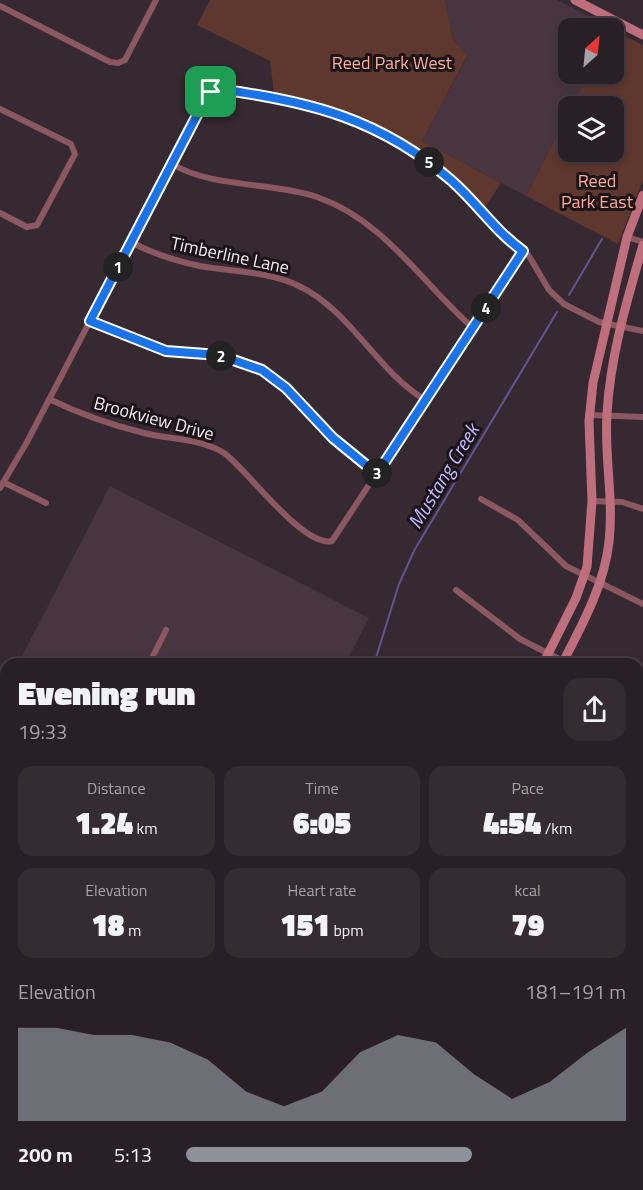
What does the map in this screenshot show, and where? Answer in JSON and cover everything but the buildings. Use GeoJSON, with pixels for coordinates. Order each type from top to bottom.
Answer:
{"type":"FeatureCollection","features":[{"type":"Feature","properties":{"kind":"main road"},"geometry":{"type":"LineString","coordinates":[[574,0],[643,35]]}},
{"type":"Feature","properties":{"kind":"main road"},"geometry":{"type":"LineString","coordinates":[[546,658],[584,576],[589,553],[592,501],[590,415],[593,383],[627,237],[643,195]]}},
{"type":"Feature","properties":{"kind":"main road"},"geometry":{"type":"LineString","coordinates":[[568,658],[600,583],[609,543],[606,415],[612,369],[621,327],[643,243]]}},
{"type":"Feature","properties":{"kind":"street"},"geometry":{"type":"LineString","coordinates":[[0,6],[114,64],[125,60],[156,0]]}},
{"type":"Feature","properties":{"kind":"street"},"geometry":{"type":"LineString","coordinates":[[46,503],[2,486],[208,94],[214,90],[312,105],[367,124],[394,138],[454,183],[497,231],[523,251],[557,298],[579,312],[606,323],[643,332]]}},
{"type":"Feature","properties":{"kind":"street"},"geometry":{"type":"LineString","coordinates":[[0,109],[70,144],[75,150],[74,158],[37,225],[27,227],[0,213]]}},
{"type":"Feature","properties":{"kind":"street"},"geometry":{"type":"LineString","coordinates":[[171,164],[186,172],[207,177],[293,190],[341,207],[367,223],[390,242],[442,300],[473,328]]}},
{"type":"Feature","properties":{"kind":"street"},"geometry":{"type":"LineString","coordinates":[[627,237],[643,243]]}},
{"type":"Feature","properties":{"kind":"street","name":"Timberline Lane"},"geometry":{"type":"LineString","coordinates":[[131,242],[164,257],[200,266],[272,276],[299,286],[329,306],[387,369],[425,400]]}},
{"type":"Feature","properties":{"kind":"street"},"geometry":{"type":"LineString","coordinates":[[90,321],[166,351],[227,357],[262,370],[286,388],[333,438],[377,474],[523,251]]}},
{"type":"Feature","properties":{"kind":"street","name":"Brookview Drive"},"geometry":{"type":"LineString","coordinates":[[49,399],[100,421],[216,448],[234,462],[293,522],[321,541],[328,542],[335,539],[377,474]]}},
{"type":"Feature","properties":{"kind":"street"},"geometry":{"type":"LineString","coordinates":[[590,415],[643,417]]}},
{"type":"Feature","properties":{"kind":"street"},"geometry":{"type":"LineString","coordinates":[[481,499],[518,520],[566,566],[643,604]]}},
{"type":"Feature","properties":{"kind":"street"},"geometry":{"type":"LineString","coordinates":[[592,501],[609,501],[634,505],[643,509]]}},
{"type":"Feature","properties":{"kind":"street"},"geometry":{"type":"LineString","coordinates":[[456,590],[520,639],[555,658]]}},
{"type":"Feature","properties":{"kind":"street"},"geometry":{"type":"LineString","coordinates":[[152,658],[166,630]]}},
{"type":"Feature","properties":{"kind":"shaded area"},"geometry":{"type":"Polygon","coordinates":[[[445,0],[557,0],[593,18],[558,18],[558,84],[584,84],[577,96],[558,96],[558,134],[526,196],[422,141],[467,57],[453,40],[445,0]]]}},
{"type":"Feature","properties":{"kind":"shaded area"},"geometry":{"type":"Polygon","coordinates":[[[110,486],[369,618],[348,658],[21,658],[110,486]]]}},
{"type":"Feature","properties":{"kind":"green space","name":"Reed Park West"},"geometry":{"type":"Polygon","coordinates":[[[210,0],[445,0],[453,40],[467,56],[422,141],[501,183],[484,209],[440,165],[390,131],[334,107],[274,93],[270,61],[197,25],[210,0]]]}},
{"type":"Feature","properties":{"kind":"green space","name":"Reed Park East"},"geometry":{"type":"Polygon","coordinates":[[[624,36],[643,45],[643,180],[618,244],[526,196],[558,134],[558,162],[624,162],[624,96],[577,96],[584,84],[624,84],[624,36]]]}},
{"type":"Feature","properties":{"kind":"waterway","name":"Mustang Creek"},"geometry":{"type":"LineString","coordinates":[[569,295],[602,239]]}},
{"type":"Feature","properties":{"kind":"waterway","name":"Mustang Creek"},"geometry":{"type":"LineString","coordinates":[[376,658],[399,584],[415,549],[557,312]]}},
{"type":"Feature","properties":{"kind":"route"},"geometry":{"type":"LineString","coordinates":[[218,89],[293,100],[333,111],[367,124],[394,138],[437,168],[481,210],[497,231],[523,251],[377,474],[333,438],[286,388],[262,370],[234,358],[219,355],[166,351],[90,321],[211,92],[218,89]]}}]}
